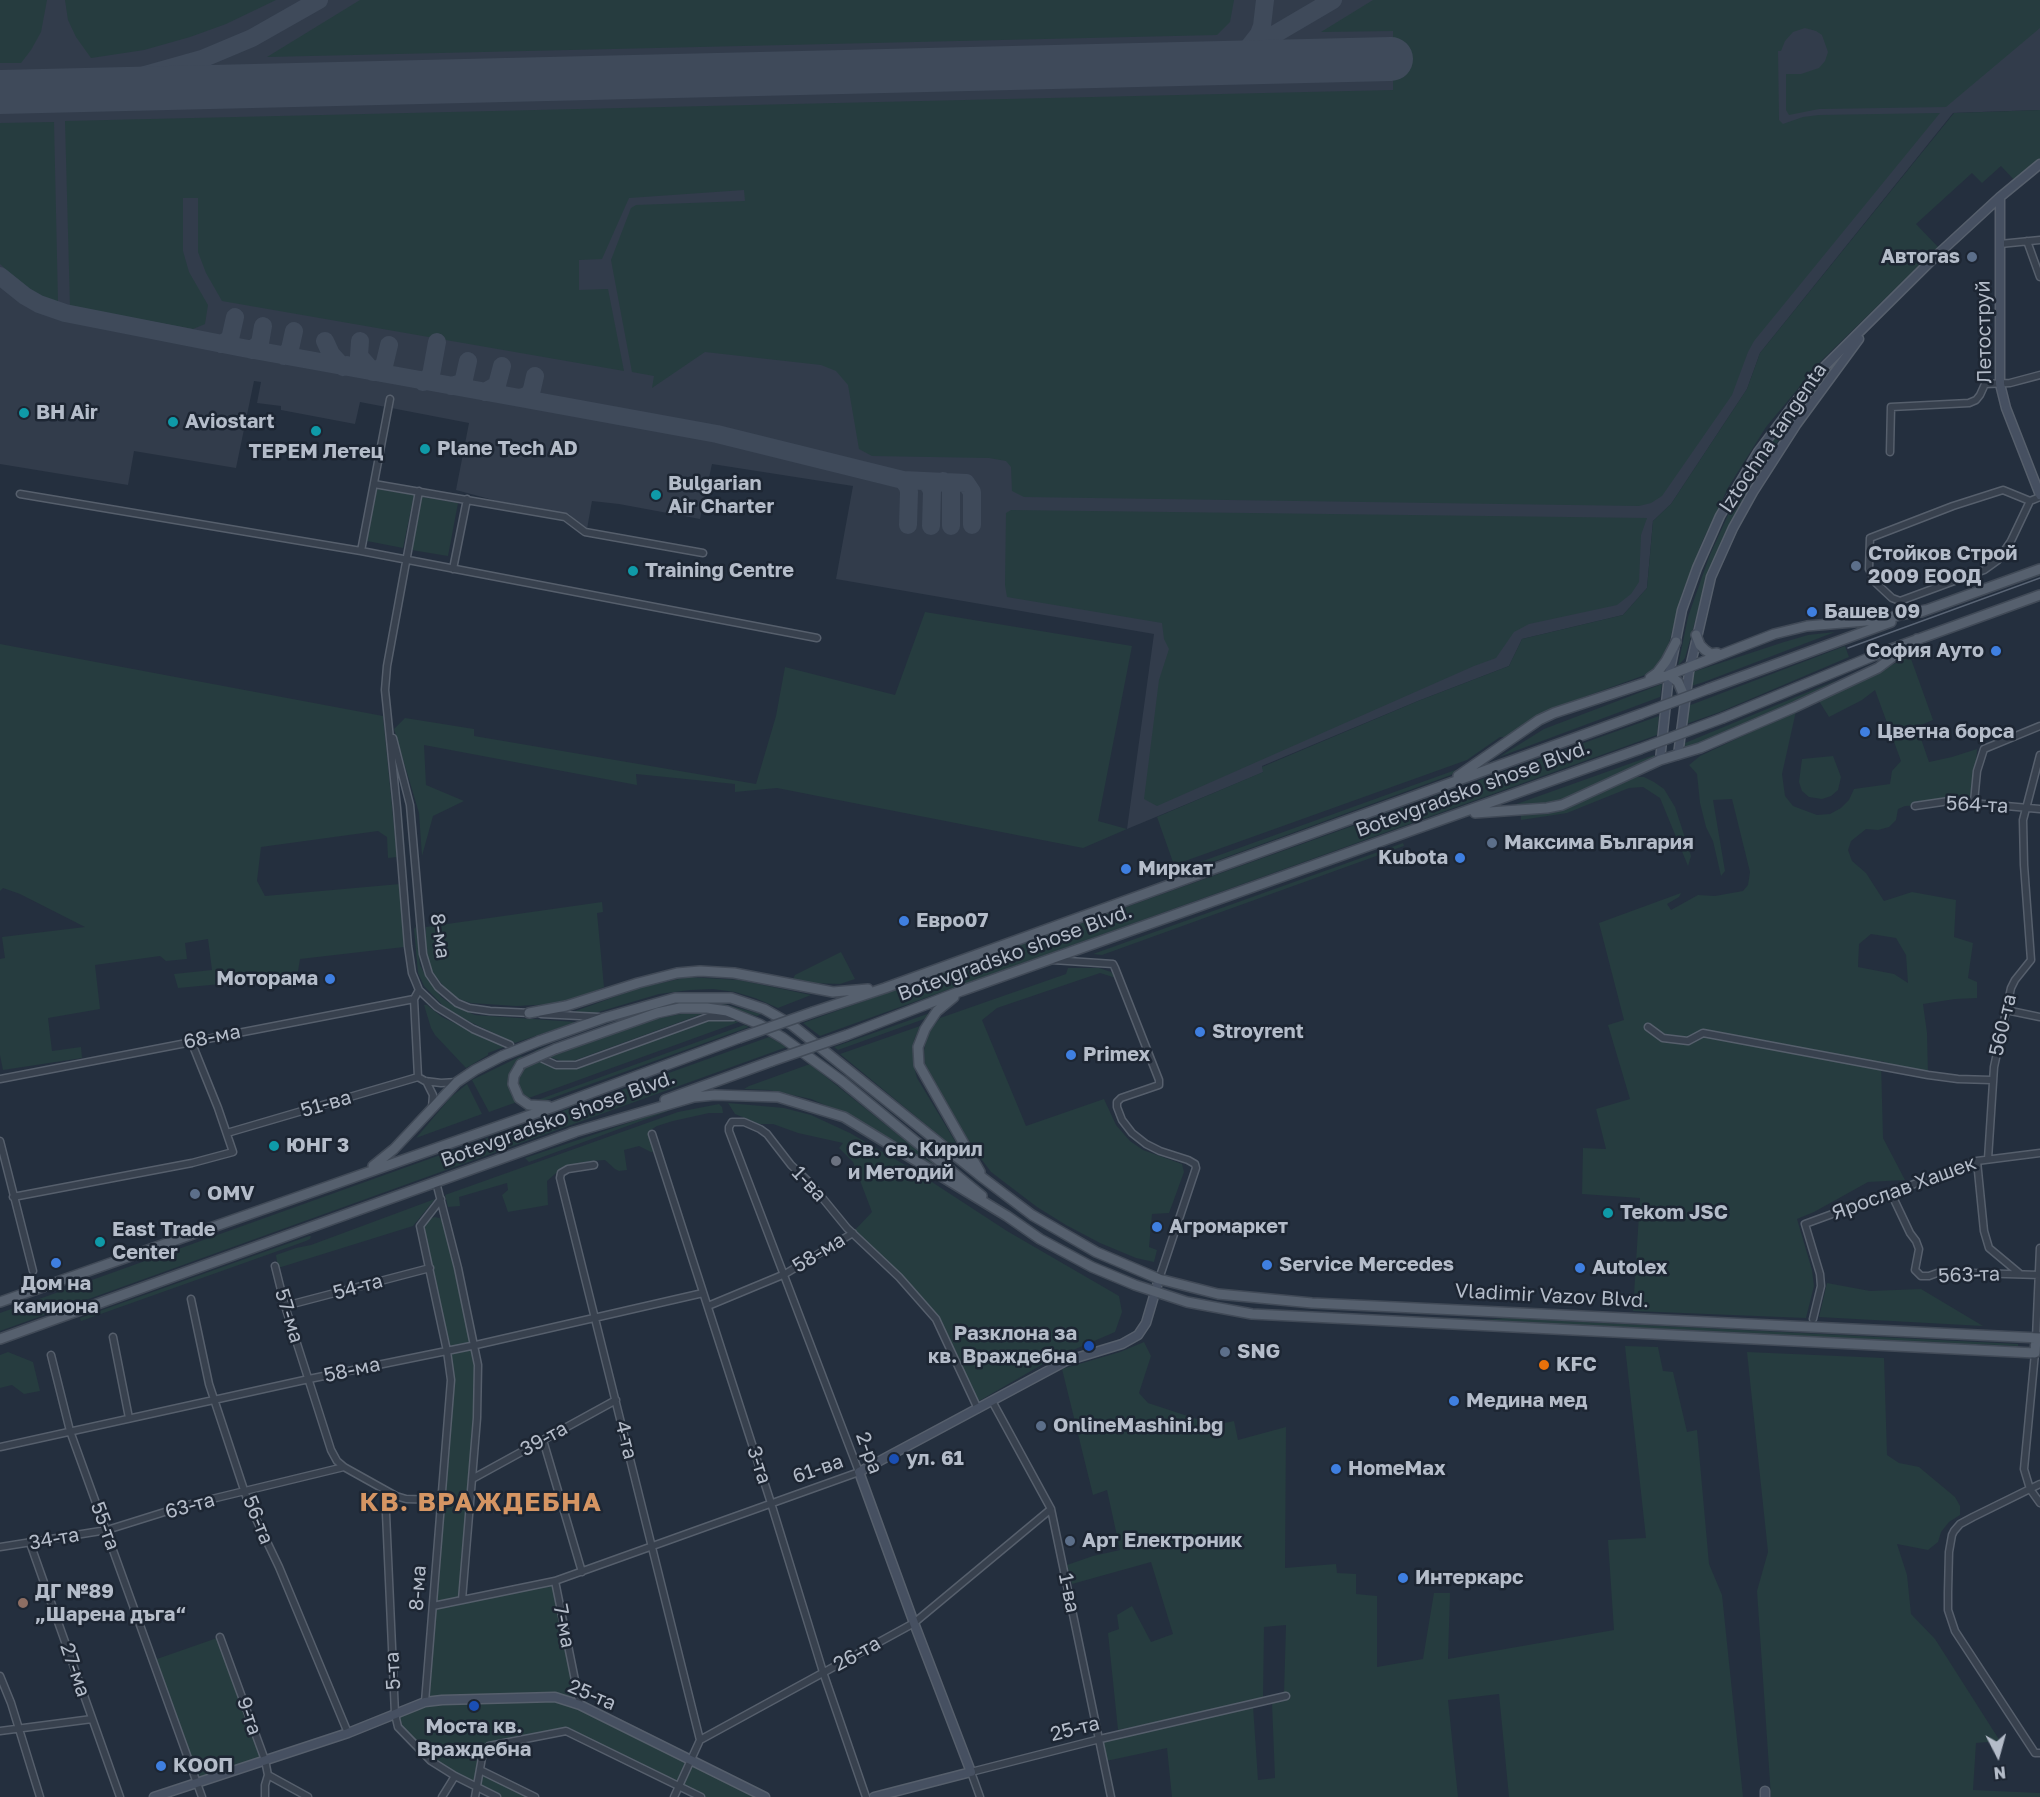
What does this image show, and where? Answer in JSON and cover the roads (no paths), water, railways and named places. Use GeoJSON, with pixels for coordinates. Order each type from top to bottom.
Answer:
{"type":"FeatureCollection","features":[{"type":"Feature","properties":{"kind":"main road","name":"Botevgradsko shose Blvd."},"geometry":{"type":"LineString","coordinates":[[0,1302],[885,988],[2040,568]]}},
{"type":"Feature","properties":{"kind":"main road","name":"Botevgradsko shose Blvd."},"geometry":{"type":"LineString","coordinates":[[0,1339],[847,1035],[961,991],[1640,749],[1723,718],[1917,639],[2040,595]]}},
{"type":"Feature","properties":{"kind":"main road"},"geometry":{"type":"LineString","coordinates":[[1441,786],[1480,762],[1539,720],[1554,713],[1669,675],[1722,652],[1794,628],[1877,620],[1925,610]]}},
{"type":"Feature","properties":{"kind":"main road"},"geometry":{"type":"LineString","coordinates":[[1696,635],[1705,651],[1711,654],[1722,652]]}},
{"type":"Feature","properties":{"kind":"main road"},"geometry":{"type":"LineString","coordinates":[[1432,823],[1482,811],[1547,808],[1562,805],[1660,760],[1700,748],[1752,727],[1878,668],[1917,639]]}},
{"type":"Feature","properties":{"kind":"main road"},"geometry":{"type":"LineString","coordinates":[[1644,683],[1666,662],[1676,642]]}},
{"type":"Feature","properties":{"kind":"main road"},"geometry":{"type":"LineString","coordinates":[[1669,675],[1678,682],[1684,698]]}},
{"type":"Feature","properties":{"kind":"main road"},"geometry":{"type":"LineString","coordinates":[[530,1013],[566,1006],[667,976],[699,971],[734,973],[832,992],[885,988]]}},
{"type":"Feature","properties":{"kind":"main road"},"geometry":{"type":"LineString","coordinates":[[961,991],[931,1018],[918,1047],[919,1065],[983,1178]]}},
{"type":"Feature","properties":{"kind":"main road","name":"Vladimir Vazov Blvd."},"geometry":{"type":"LineString","coordinates":[[366,1172],[394,1149],[457,1082],[502,1056],[604,1018],[675,998],[731,998],[764,1009],[792,1025],[1032,1215],[1096,1252],[1159,1279],[1229,1296],[1312,1303],[2038,1338]]}},
{"type":"Feature","properties":{"kind":"main road"},"geometry":{"type":"LineString","coordinates":[[556,1106],[529,1106],[519,1098],[513,1084],[514,1076],[521,1064],[555,1049],[657,1013],[680,1008],[728,1011],[759,1024],[783,1038],[842,1081],[1007,1216]]}},
{"type":"Feature","properties":{"kind":"main road"},"geometry":{"type":"LineString","coordinates":[[571,1133],[694,1097],[715,1095],[778,1098],[844,1117],[1007,1216]]}},
{"type":"Feature","properties":{"kind":"main road","name":"Vladimir Vazov Blvd."},"geometry":{"type":"LineString","coordinates":[[1007,1216],[1040,1239],[1092,1267],[1155,1292],[1187,1302],[1264,1316],[2035,1353]]}},
{"type":"Feature","properties":{"kind":"main road"},"geometry":{"type":"LineString","coordinates":[[2035,1353],[2038,1338]]}},
{"type":"Feature","properties":{"kind":"street","name":"Iztochna tangenta"},"geometry":{"type":"LineString","coordinates":[[1660,760],[1669,675],[1682,610],[1697,568],[1720,516],[1758,452],[1816,375],[1872,322],[1937,255],[2040,164]]}},
{"type":"Feature","properties":{"kind":"street","name":"Летоструй"},"geometry":{"type":"LineString","coordinates":[[2000,197],[2000,384],[2006,408],[2040,496]]}},
{"type":"Feature","properties":{"kind":"street"},"geometry":{"type":"LineString","coordinates":[[2000,244],[2040,240]]}},
{"type":"Feature","properties":{"kind":"street"},"geometry":{"type":"LineString","coordinates":[[2027,241],[2040,277]]}},
{"type":"Feature","properties":{"kind":"street","name":"Iztochna tangenta"},"geometry":{"type":"LineString","coordinates":[[1678,755],[1684,698],[1696,635],[1711,577],[1733,528],[1796,425],[1872,322]]}},
{"type":"Feature","properties":{"kind":"street"},"geometry":{"type":"LineString","coordinates":[[1890,452],[1891,407],[1969,403],[1980,395],[1984,384],[2000,384],[2040,375]]}},
{"type":"Feature","properties":{"kind":"street"},"geometry":{"type":"LineString","coordinates":[[361,551],[390,399]]}},
{"type":"Feature","properties":{"kind":"street"},"geometry":{"type":"LineString","coordinates":[[374,484],[565,517],[585,532],[703,554]]}},
{"type":"Feature","properties":{"kind":"street"},"geometry":{"type":"LineString","coordinates":[[2030,501],[2002,490],[1870,538],[1869,569],[1876,583],[1892,598],[1900,601],[1984,570],[1998,560],[2011,541],[2030,501],[2040,496]]}},
{"type":"Feature","properties":{"kind":"street","name":"8-ма"},"geometry":{"type":"LineString","coordinates":[[419,491],[387,666],[385,690],[412,973],[419,990]]}},
{"type":"Feature","properties":{"kind":"street"},"geometry":{"type":"LineString","coordinates":[[20,494],[361,551],[817,638]]}},
{"type":"Feature","properties":{"kind":"street"},"geometry":{"type":"LineString","coordinates":[[453,569],[467,499]]}},
{"type":"Feature","properties":{"kind":"street","name":"8-ма"},"geometry":{"type":"LineString","coordinates":[[387,717],[410,805],[425,965],[438,987],[457,1004],[469,1008],[604,1018]]}},
{"type":"Feature","properties":{"kind":"street"},"geometry":{"type":"LineString","coordinates":[[1974,802],[1977,771],[1984,749],[2040,726]]}},
{"type":"Feature","properties":{"kind":"street","name":"560-та"},"geometry":{"type":"LineString","coordinates":[[1988,1159],[1991,1080],[2006,1010],[2015,980],[2031,960],[2023,820],[2040,755]]}},
{"type":"Feature","properties":{"kind":"street","name":"564-та"},"geometry":{"type":"LineString","coordinates":[[1915,806],[1949,801],[2040,809]]}},
{"type":"Feature","properties":{"kind":"street"},"geometry":{"type":"LineString","coordinates":[[406,920],[420,918]]}},
{"type":"Feature","properties":{"kind":"street"},"geometry":{"type":"LineString","coordinates":[[1049,960],[1113,964],[1159,1080],[1159,1084],[1155,1087],[1117,1101],[1122,1120],[1132,1134],[1153,1148],[1195,1164],[1196,1168],[1159,1279]]}},
{"type":"Feature","properties":{"kind":"street"},"geometry":{"type":"LineString","coordinates":[[430,1111],[433,1095],[422,1079],[414,999],[419,990],[437,1008],[453,1018],[510,1045]]}},
{"type":"Feature","properties":{"kind":"street","name":"68-ма"},"geometry":{"type":"LineString","coordinates":[[0,1079],[414,999]]}},
{"type":"Feature","properties":{"kind":"street"},"geometry":{"type":"LineString","coordinates":[[2006,1010],[2040,1017]]}},
{"type":"Feature","properties":{"kind":"street"},"geometry":{"type":"LineString","coordinates":[[543,1059],[556,1065],[576,1065],[708,1017],[724,1016],[759,1024]]}},
{"type":"Feature","properties":{"kind":"street"},"geometry":{"type":"LineString","coordinates":[[1648,1027],[1663,1038],[1688,1041],[1703,1033],[1928,1075],[1991,1080]]}},
{"type":"Feature","properties":{"kind":"street"},"geometry":{"type":"LineString","coordinates":[[13,1197],[192,1163],[233,1152],[192,1041]]}},
{"type":"Feature","properties":{"kind":"street","name":"51-ва"},"geometry":{"type":"LineString","coordinates":[[227,1133],[422,1079],[441,1083],[457,1082]]}},
{"type":"Feature","properties":{"kind":"street","name":"1-ва"},"geometry":{"type":"LineString","coordinates":[[732,1122],[744,1122],[767,1134],[791,1165],[811,1184],[853,1233],[899,1277],[936,1319],[978,1409]]}},
{"type":"Feature","properties":{"kind":"street","name":"2-ра"},"geometry":{"type":"LineString","coordinates":[[732,1122],[729,1131],[980,1797]]}},
{"type":"Feature","properties":{"kind":"street","name":"3-та"},"geometry":{"type":"LineString","coordinates":[[652,1134],[823,1672],[866,1797]]}},
{"type":"Feature","properties":{"kind":"street"},"geometry":{"type":"LineString","coordinates":[[0,1141],[33,1271]]}},
{"type":"Feature","properties":{"kind":"street","name":"Ярослав Хашек"},"geometry":{"type":"LineString","coordinates":[[1813,1319],[1821,1286],[1820,1274],[1804,1224],[1977,1161],[2040,1153]]}},
{"type":"Feature","properties":{"kind":"street"},"geometry":{"type":"LineString","coordinates":[[1977,1161],[1984,1230],[1989,1248],[2019,1274]]}},
{"type":"Feature","properties":{"kind":"street","name":"4-та"},"geometry":{"type":"LineString","coordinates":[[594,1165],[568,1169],[561,1173],[560,1178],[700,1740]]}},
{"type":"Feature","properties":{"kind":"street"},"geometry":{"type":"LineString","coordinates":[[436,1182],[476,1345],[479,1379],[462,1600]]}},
{"type":"Feature","properties":{"kind":"street","name":"563-та"},"geometry":{"type":"LineString","coordinates":[[1891,1193],[1916,1241],[1918,1250],[1916,1269],[1921,1276],[1940,1272],[2039,1275]]}},
{"type":"Feature","properties":{"kind":"street","name":"8-ма"},"geometry":{"type":"LineString","coordinates":[[425,1702],[451,1380],[447,1351],[420,1227],[441,1199]]}},
{"type":"Feature","properties":{"kind":"street","name":"58-ма"},"geometry":{"type":"LineString","coordinates":[[708,1306],[784,1274],[853,1233]]}},
{"type":"Feature","properties":{"kind":"street"},"geometry":{"type":"LineString","coordinates":[[2038,1338],[2040,1248]]}},
{"type":"Feature","properties":{"kind":"street","name":"57-ма"},"geometry":{"type":"LineString","coordinates":[[275,1266],[285,1306],[332,1450],[337,1461],[344,1467]]}},
{"type":"Feature","properties":{"kind":"street","name":"54-та"},"geometry":{"type":"LineString","coordinates":[[285,1306],[430,1268]]}},
{"type":"Feature","properties":{"kind":"street","name":"61-ва"},"geometry":{"type":"LineString","coordinates":[[434,1606],[555,1581],[859,1472],[1066,1361],[1089,1352],[1122,1344],[1138,1335],[1146,1323],[1159,1279]]}},
{"type":"Feature","properties":{"kind":"street","name":"58-ма"},"geometry":{"type":"LineString","coordinates":[[0,1447],[476,1345],[704,1293]]}},
{"type":"Feature","properties":{"kind":"street","name":"56-та"},"geometry":{"type":"LineString","coordinates":[[191,1299],[209,1384],[248,1502],[279,1568],[348,1733]]}},
{"type":"Feature","properties":{"kind":"street"},"geometry":{"type":"LineString","coordinates":[[113,1337],[129,1418]]}},
{"type":"Feature","properties":{"kind":"street"},"geometry":{"type":"LineString","coordinates":[[2035,1353],[2024,1469],[2030,1489],[2040,1503]]}},
{"type":"Feature","properties":{"kind":"street","name":"55-та"},"geometry":{"type":"LineString","coordinates":[[51,1355],[70,1431],[202,1797]]}},
{"type":"Feature","properties":{"kind":"street","name":"39-та"},"geometry":{"type":"LineString","coordinates":[[472,1479],[616,1400]]}},
{"type":"Feature","properties":{"kind":"street","name":"1-ва"},"geometry":{"type":"LineString","coordinates":[[992,1401],[1052,1509],[1111,1797]]}},
{"type":"Feature","properties":{"kind":"street"},"geometry":{"type":"LineString","coordinates":[[543,1440],[582,1572]]}},
{"type":"Feature","properties":{"kind":"street"},"geometry":{"type":"LineString","coordinates":[[344,1467],[385,1491],[406,1499],[441,1500]]}},
{"type":"Feature","properties":{"kind":"street","name":"63-та"},"geometry":{"type":"LineString","coordinates":[[107,1530],[187,1505],[344,1467]]}},
{"type":"Feature","properties":{"kind":"street"},"geometry":{"type":"LineString","coordinates":[[2040,1484],[1960,1524],[1954,1531],[1949,1552],[1948,1603],[1955,1631],[2035,1753],[2040,1753]]}},
{"type":"Feature","properties":{"kind":"street","name":"5-та"},"geometry":{"type":"LineString","coordinates":[[385,1491],[395,1714],[398,1727],[431,1761],[497,1797]]}},
{"type":"Feature","properties":{"kind":"street","name":"26-та"},"geometry":{"type":"LineString","coordinates":[[700,1740],[914,1623],[1052,1509]]}},
{"type":"Feature","properties":{"kind":"street","name":"34-та"},"geometry":{"type":"LineString","coordinates":[[0,1547],[107,1530]]}},
{"type":"Feature","properties":{"kind":"street","name":"27-ма"},"geometry":{"type":"LineString","coordinates":[[30,1543],[120,1797]]}},
{"type":"Feature","properties":{"kind":"street","name":"7-ма"},"geometry":{"type":"LineString","coordinates":[[555,1581],[580,1706]]}},
{"type":"Feature","properties":{"kind":"street","name":"9-та"},"geometry":{"type":"LineString","coordinates":[[220,1637],[265,1760],[268,1775],[265,1797]]}},
{"type":"Feature","properties":{"kind":"street"},"geometry":{"type":"LineString","coordinates":[[0,1676],[20,1728],[40,1797]]}},
{"type":"Feature","properties":{"kind":"street","name":"25-та"},"geometry":{"type":"LineString","coordinates":[[874,1797],[1100,1739],[1286,1696]]}},
{"type":"Feature","properties":{"kind":"street","name":"25-та"},"geometry":{"type":"LineString","coordinates":[[425,1702],[555,1697],[580,1706],[765,1797]]}},
{"type":"Feature","properties":{"kind":"street"},"geometry":{"type":"LineString","coordinates":[[154,1797],[348,1733],[425,1702]]}},
{"type":"Feature","properties":{"kind":"street"},"geometry":{"type":"LineString","coordinates":[[0,1731],[92,1719]]}},
{"type":"Feature","properties":{"kind":"street"},"geometry":{"type":"LineString","coordinates":[[475,1797],[483,1752],[489,1746],[566,1731],[701,1797]]}},
{"type":"Feature","properties":{"kind":"street"},"geometry":{"type":"LineString","coordinates":[[674,1797],[700,1740]]}},
{"type":"Feature","properties":{"kind":"street"},"geometry":{"type":"LineString","coordinates":[[480,1770],[535,1797]]}},
{"type":"Feature","properties":{"kind":"street"},"geometry":{"type":"LineString","coordinates":[[268,1775],[308,1797]]}},
{"type":"Feature","properties":{"kind":"street"},"geometry":{"type":"LineString","coordinates":[[442,1797],[455,1776]]}},
{"type":"Feature","properties":{"kind":"tram line"},"geometry":{"type":"LineString","coordinates":[[1848,648],[2040,578]]}},
{"type":"Feature","properties":{"kind":"place","name":"Автогаѕ"},"geometry":{"type":"Point","coordinates":[1972,257]}},
{"type":"Feature","properties":{"kind":"place","name":"BH Air"},"geometry":{"type":"Point","coordinates":[24,413]}},
{"type":"Feature","properties":{"kind":"place","name":"Aviostart"},"geometry":{"type":"Point","coordinates":[173,422]}},
{"type":"Feature","properties":{"kind":"place","name":"ТЕРЕМ Летец"},"geometry":{"type":"Point","coordinates":[316,431]}},
{"type":"Feature","properties":{"kind":"place","name":"Plane Tech AD"},"geometry":{"type":"Point","coordinates":[425,449]}},
{"type":"Feature","properties":{"kind":"place","name":"Bulgarian Air Charter"},"geometry":{"type":"Point","coordinates":[656,495]}},
{"type":"Feature","properties":{"kind":"place","name":"Стойков Строй 2009 ЕООД"},"geometry":{"type":"Point","coordinates":[1856,566]}},
{"type":"Feature","properties":{"kind":"place","name":"Training Centre"},"geometry":{"type":"Point","coordinates":[633,571]}},
{"type":"Feature","properties":{"kind":"place","name":"Башев 09"},"geometry":{"type":"Point","coordinates":[1812,612]}},
{"type":"Feature","properties":{"kind":"place","name":"София Ауто"},"geometry":{"type":"Point","coordinates":[1996,651]}},
{"type":"Feature","properties":{"kind":"place","name":"Цветна борса"},"geometry":{"type":"Point","coordinates":[1865,732]}},
{"type":"Feature","properties":{"kind":"place","name":"Максима България"},"geometry":{"type":"Point","coordinates":[1492,843]}},
{"type":"Feature","properties":{"kind":"place","name":"Kubota"},"geometry":{"type":"Point","coordinates":[1460,858]}},
{"type":"Feature","properties":{"kind":"place","name":"Миркат"},"geometry":{"type":"Point","coordinates":[1126,869]}},
{"type":"Feature","properties":{"kind":"place","name":"Евро07"},"geometry":{"type":"Point","coordinates":[904,921]}},
{"type":"Feature","properties":{"kind":"place","name":"Моторама"},"geometry":{"type":"Point","coordinates":[330,979]}},
{"type":"Feature","properties":{"kind":"place","name":"Stroyrent"},"geometry":{"type":"Point","coordinates":[1200,1032]}},
{"type":"Feature","properties":{"kind":"place","name":"Primex"},"geometry":{"type":"Point","coordinates":[1071,1055]}},
{"type":"Feature","properties":{"kind":"place","name":"ЮНГ 3"},"geometry":{"type":"Point","coordinates":[274,1146]}},
{"type":"Feature","properties":{"kind":"place","name":"Св. св. Кирил и Методий"},"geometry":{"type":"Point","coordinates":[836,1161]}},
{"type":"Feature","properties":{"kind":"place","name":"OMV"},"geometry":{"type":"Point","coordinates":[195,1194]}},
{"type":"Feature","properties":{"kind":"place","name":"Tekom JSC"},"geometry":{"type":"Point","coordinates":[1608,1213]}},
{"type":"Feature","properties":{"kind":"place","name":"Агромаркет"},"geometry":{"type":"Point","coordinates":[1157,1227]}},
{"type":"Feature","properties":{"kind":"place","name":"East Trade Center"},"geometry":{"type":"Point","coordinates":[100,1242]}},
{"type":"Feature","properties":{"kind":"place","name":"Дом на камиона"},"geometry":{"type":"Point","coordinates":[56,1263]}},
{"type":"Feature","properties":{"kind":"place","name":"Service Mercedes"},"geometry":{"type":"Point","coordinates":[1267,1265]}},
{"type":"Feature","properties":{"kind":"place","name":"Autolex"},"geometry":{"type":"Point","coordinates":[1580,1268]}},
{"type":"Feature","properties":{"kind":"place","name":"Разклона за кв. Враждебна"},"geometry":{"type":"Point","coordinates":[1089,1346]}},
{"type":"Feature","properties":{"kind":"place","name":"SNG"},"geometry":{"type":"Point","coordinates":[1225,1352]}},
{"type":"Feature","properties":{"kind":"place","name":"KFC"},"geometry":{"type":"Point","coordinates":[1544,1365]}},
{"type":"Feature","properties":{"kind":"place","name":"Медина мед"},"geometry":{"type":"Point","coordinates":[1454,1401]}},
{"type":"Feature","properties":{"kind":"place","name":"ОnlineMashini.bg"},"geometry":{"type":"Point","coordinates":[1041,1426]}},
{"type":"Feature","properties":{"kind":"place","name":"ул. 61"},"geometry":{"type":"Point","coordinates":[894,1459]}},
{"type":"Feature","properties":{"kind":"place","name":"HomeMax"},"geometry":{"type":"Point","coordinates":[1336,1469]}},
{"type":"Feature","properties":{"kind":"place","name":"Арт Електроник"},"geometry":{"type":"Point","coordinates":[1070,1541]}},
{"type":"Feature","properties":{"kind":"place","name":"Интеркарс"},"geometry":{"type":"Point","coordinates":[1403,1578]}},
{"type":"Feature","properties":{"kind":"place","name":"ДГ №89 „Шарена дъга“"},"geometry":{"type":"Point","coordinates":[23,1603]}},
{"type":"Feature","properties":{"kind":"place","name":"Моста кв. Враждебна"},"geometry":{"type":"Point","coordinates":[474,1706]}},
{"type":"Feature","properties":{"kind":"place","name":"КООП"},"geometry":{"type":"Point","coordinates":[161,1766]}},
{"type":"Feature","properties":{"kind":"district","name":"КВ. ВРАЖДЕБНА"},"geometry":{"type":"Point","coordinates":[481,1503]}}]}
